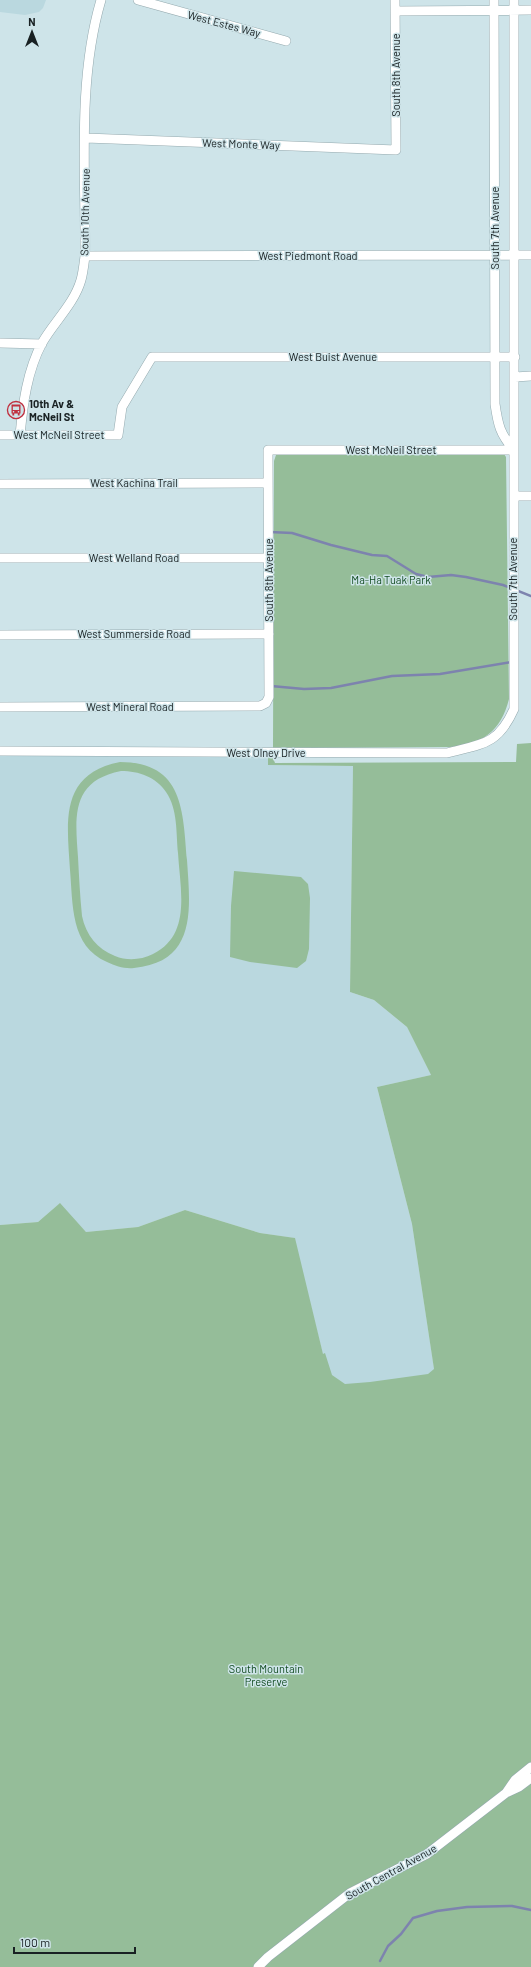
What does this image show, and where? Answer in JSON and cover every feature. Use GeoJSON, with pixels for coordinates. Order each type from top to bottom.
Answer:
{"type":"FeatureCollection","features":[{"type":"Feature","properties":{"kind":"street","name":"South 10th Avenue"},"geometry":{"type":"LineString","coordinates":[[20,435],[26,389],[30,373],[42,344],[77,290],[85,256],[86,101],[90,53],[101,0]]}},
{"type":"Feature","properties":{"kind":"street","name":"West Estes Way"},"geometry":{"type":"LineString","coordinates":[[138,0],[286,41]]}},
{"type":"Feature","properties":{"kind":"street","name":"South 8th Avenue"},"geometry":{"type":"LineString","coordinates":[[395,0],[396,150]]}},
{"type":"Feature","properties":{"kind":"street","name":"South 7th Avenue"},"geometry":{"type":"LineString","coordinates":[[494,0],[496,256],[495,404],[498,424],[502,437],[514,450]]}},
{"type":"Feature","properties":{"kind":"street","name":"South 7th Avenue"},"geometry":{"type":"LineString","coordinates":[[514,0],[514,709]]}},
{"type":"Feature","properties":{"kind":"street"},"geometry":{"type":"LineString","coordinates":[[396,11],[531,10]]}},
{"type":"Feature","properties":{"kind":"street","name":"West Monte Way"},"geometry":{"type":"LineString","coordinates":[[86,138],[396,150]]}},
{"type":"Feature","properties":{"kind":"street","name":"West Piedmont Road"},"geometry":{"type":"LineString","coordinates":[[85,256],[531,255]]}},
{"type":"Feature","properties":{"kind":"street"},"geometry":{"type":"LineString","coordinates":[[0,343],[42,344]]}},
{"type":"Feature","properties":{"kind":"street","name":"West Buist Avenue"},"geometry":{"type":"LineString","coordinates":[[118,435],[122,406],[152,358],[515,356]]}},
{"type":"Feature","properties":{"kind":"street"},"geometry":{"type":"LineString","coordinates":[[515,377],[531,376]]}},
{"type":"Feature","properties":{"kind":"street","name":"West McNeil Street"},"geometry":{"type":"LineString","coordinates":[[0,435],[118,435]]}},
{"type":"Feature","properties":{"kind":"street","name":"South 8th Avenue"},"geometry":{"type":"LineString","coordinates":[[260,706],[266,703],[269,696],[268,450]]}},
{"type":"Feature","properties":{"kind":"street","name":"West McNeil Street"},"geometry":{"type":"LineString","coordinates":[[268,450],[514,450]]}},
{"type":"Feature","properties":{"kind":"street","name":"West Kachina Trail"},"geometry":{"type":"LineString","coordinates":[[0,484],[268,483]]}},
{"type":"Feature","properties":{"kind":"street"},"geometry":{"type":"LineString","coordinates":[[514,496],[531,496]]}},
{"type":"Feature","properties":{"kind":"street","name":"West Welland Road"},"geometry":{"type":"LineString","coordinates":[[0,558],[269,558]]}},
{"type":"Feature","properties":{"kind":"street","name":"West Summerside Road"},"geometry":{"type":"LineString","coordinates":[[0,635],[269,634]]}},
{"type":"Feature","properties":{"kind":"street","name":"West Mineral Road"},"geometry":{"type":"LineString","coordinates":[[0,707],[260,706]]}},
{"type":"Feature","properties":{"kind":"street","name":"West Olney Drive"},"geometry":{"type":"LineString","coordinates":[[0,751],[447,753],[488,742],[507,726],[514,709]]}},
{"type":"Feature","properties":{"kind":"street","name":"South Central Avenue"},"geometry":{"type":"LineString","coordinates":[[506,1793],[515,1780],[531,1767]]}},
{"type":"Feature","properties":{"kind":"street","name":"South Central Avenue"},"geometry":{"type":"LineString","coordinates":[[258,1967],[268,1957],[350,1893],[427,1854],[506,1793],[519,1787],[531,1778]]}},
{"type":"Feature","properties":{"kind":"shaded area"},"geometry":{"type":"Polygon","coordinates":[[[0,0],[46,0],[43,8],[39,12],[25,15],[0,12],[0,0]]]}},
{"type":"Feature","properties":{"kind":"shaded area"},"geometry":{"type":"Polygon","coordinates":[[[0,755],[268,755],[268,765],[353,766],[350,992],[374,1000],[407,1027],[431,1075],[377,1087],[412,1224],[435,1375],[332,1391],[294,1238],[260,1233],[185,1210],[138,1227],[86,1232],[59,1204],[38,1222],[0,1225],[0,755]]]}},
{"type":"Feature","properties":{"kind":"green space","name":"Ma-Ha Tuak Park"},"geometry":{"type":"Polygon","coordinates":[[[279,453],[504,454],[506,457],[509,699],[501,720],[488,734],[472,743],[450,747],[273,748],[274,461],[276,455],[279,453]]]}},
{"type":"Feature","properties":{"kind":"green space","name":"South Mountain Preserve"},"geometry":{"type":"Polygon","coordinates":[[[531,743],[531,1967],[0,1967],[0,1225],[38,1222],[60,1203],[86,1232],[138,1227],[185,1210],[260,1233],[295,1238],[323,1354],[325,1353],[332,1375],[345,1384],[428,1374],[434,1369],[412,1224],[377,1087],[431,1075],[407,1027],[374,1000],[350,992],[353,766],[268,765],[268,755],[271,753],[275,763],[516,762],[517,744],[531,743]]]}},
{"type":"Feature","properties":{"kind":"green space"},"geometry":{"type":"Polygon","coordinates":[[[120,762],[141,764],[157,771],[168,780],[176,793],[181,808],[184,824],[189,896],[186,929],[180,944],[170,955],[155,964],[127,968],[107,962],[95,955],[86,946],[76,923],[73,910],[68,818],[71,802],[77,789],[86,777],[100,768],[120,762]],[[121,771],[105,776],[93,783],[85,792],[80,802],[76,828],[82,916],[86,929],[93,940],[109,953],[124,959],[134,959],[144,958],[153,954],[165,946],[174,935],[179,923],[181,896],[176,821],[173,806],[166,792],[157,782],[141,774],[121,771]]]}},
{"type":"Feature","properties":{"kind":"green space"},"geometry":{"type":"Polygon","coordinates":[[[234,871],[301,877],[308,884],[310,898],[309,949],[306,961],[297,968],[250,962],[230,957],[231,906],[234,871]]]}},
{"type":"Feature","properties":{"kind":"waterway"},"geometry":{"type":"LineString","coordinates":[[270,532],[292,533],[331,545],[372,555],[387,556],[416,574],[428,577],[451,575],[466,577],[503,585],[531,596]]}},
{"type":"Feature","properties":{"kind":"waterway"},"geometry":{"type":"LineString","coordinates":[[271,686],[304,689],[331,688],[392,676],[440,674],[511,662]]}},
{"type":"Feature","properties":{"kind":"waterway"},"geometry":{"type":"LineString","coordinates":[[380,1961],[388,1946],[401,1934],[413,1918],[437,1911],[467,1907],[512,1906],[531,1910]]}},
{"type":"Feature","properties":{"kind":"place","name":"10th Av & McNeil St"},"geometry":{"type":"Point","coordinates":[16,410]}}]}
